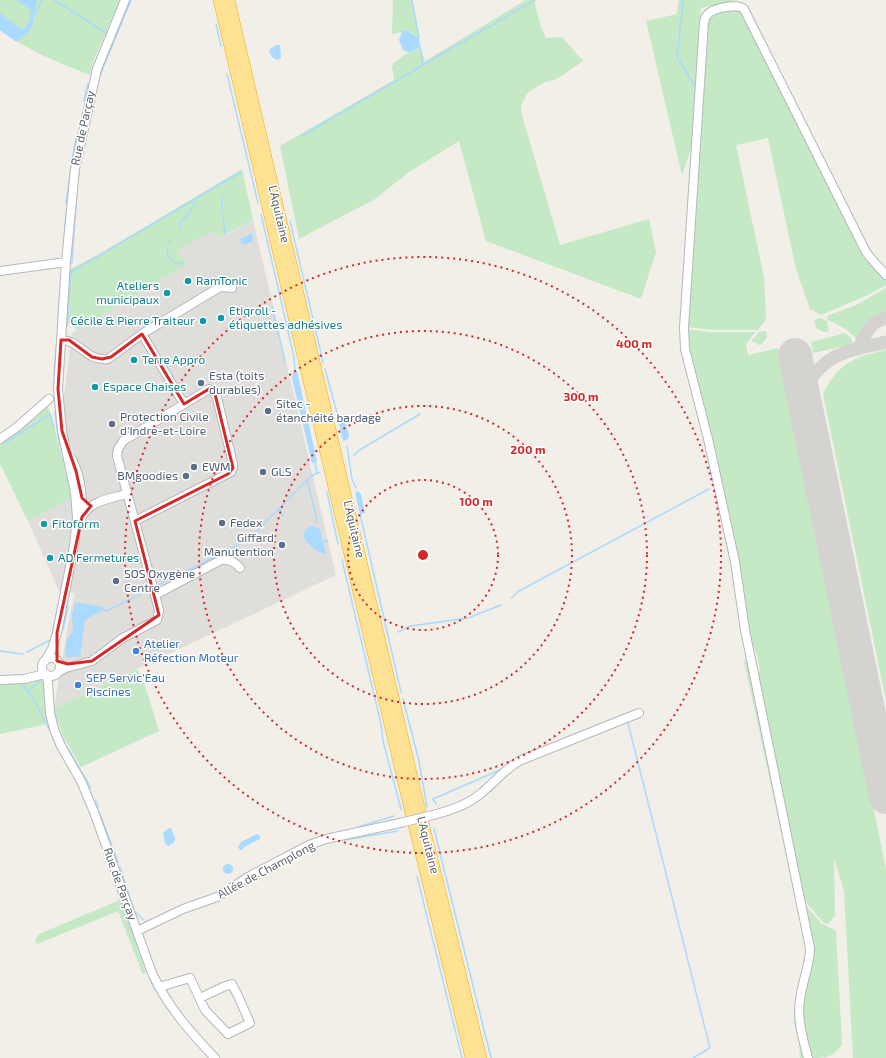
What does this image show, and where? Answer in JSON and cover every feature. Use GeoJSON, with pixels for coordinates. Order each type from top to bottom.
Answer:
{"type":"FeatureCollection","features":[{"type":"Feature","properties":{"kind":"highway","name":"L'Aquitaine"},"geometry":{"type":"LineString","coordinates":[[219,0],[401,773],[471,1058]]}},
{"type":"Feature","properties":{"kind":"highway","name":"L'Aquitaine"},"geometry":{"type":"LineString","coordinates":[[229,0],[410,771],[481,1058]]}},
{"type":"Feature","properties":{"kind":"street","name":"Rue de Parçay"},"geometry":{"type":"LineString","coordinates":[[64,443],[58,389],[66,262],[74,169],[93,83],[101,58],[125,0]]}},
{"type":"Feature","properties":{"kind":"street"},"geometry":{"type":"LineString","coordinates":[[808,1058],[801,1031],[799,1010],[802,987],[810,957],[810,948],[745,630],[732,548],[708,437],[685,349],[684,328],[704,22],[705,17],[709,13],[714,10],[734,6],[742,7],[744,9],[866,252],[886,275]]}},
{"type":"Feature","properties":{"kind":"street"},"geometry":{"type":"LineString","coordinates":[[0,271],[66,262]]}},
{"type":"Feature","properties":{"kind":"street"},"geometry":{"type":"LineString","coordinates":[[61,340],[69,340],[92,357],[102,359],[111,357],[142,334],[220,287],[232,288]]}},
{"type":"Feature","properties":{"kind":"street"},"geometry":{"type":"LineString","coordinates":[[142,334],[184,404]]}},
{"type":"Feature","properties":{"kind":"street"},"geometry":{"type":"LineString","coordinates":[[45,669],[51,676],[66,668],[92,661],[123,638],[157,620],[160,611],[155,595],[117,456],[119,446],[123,441],[209,389],[213,391],[217,398],[233,464],[231,472],[135,521]]}},
{"type":"Feature","properties":{"kind":"street"},"geometry":{"type":"LineString","coordinates":[[0,439],[17,427],[49,399]]}},
{"type":"Feature","properties":{"kind":"street"},"geometry":{"type":"LineString","coordinates":[[64,443],[71,473],[84,506]]}},
{"type":"Feature","properties":{"kind":"street"},"geometry":{"type":"LineString","coordinates":[[45,669],[57,633],[74,546],[80,527],[84,506],[76,471],[64,443]]}},
{"type":"Feature","properties":{"kind":"street"},"geometry":{"type":"LineString","coordinates":[[84,506],[127,494]]}},
{"type":"Feature","properties":{"kind":"street"},"geometry":{"type":"LineString","coordinates":[[155,595],[221,560],[230,561],[240,568]]}},
{"type":"Feature","properties":{"kind":"street"},"geometry":{"type":"LineString","coordinates":[[57,633],[56,649],[60,668],[57,673]]}},
{"type":"Feature","properties":{"kind":"street"},"geometry":{"type":"LineString","coordinates":[[0,680],[15,680],[45,669],[50,659],[58,662],[80,665]]}},
{"type":"Feature","properties":{"kind":"street","name":"Rue de Parçay"},"geometry":{"type":"LineString","coordinates":[[45,669],[50,713],[54,729],[61,746],[81,781],[94,812],[150,969],[169,1004],[182,1022],[215,1058]]}},
{"type":"Feature","properties":{"kind":"street","name":"Rue de Parçay"},"geometry":{"type":"LineString","coordinates":[[49,697],[52,681],[57,673]]}},
{"type":"Feature","properties":{"kind":"street","name":"Allée de Champlong"},"geometry":{"type":"LineString","coordinates":[[137,931],[183,909],[217,897],[248,877],[309,845],[326,839],[400,823],[454,809],[473,799],[508,768],[519,761],[639,713]]}},
{"type":"Feature","properties":{"kind":"street"},"geometry":{"type":"LineString","coordinates":[[159,987],[190,978],[204,1010],[228,1034],[250,1023],[240,998],[232,984],[200,998]]}},
{"type":"Feature","properties":{"kind":"highlighted area"},"geometry":{"type":"Polygon","coordinates":[[[142,334],[184,404],[209,389],[215,394],[233,468],[228,474],[135,521],[159,615],[92,661],[68,664],[57,661],[57,633],[82,517],[91,506],[82,498],[76,471],[62,431],[58,389],[61,340],[69,340],[92,357],[102,359],[111,357],[142,334]]]}},
{"type":"Feature","properties":{"kind":"shaded area"},"geometry":{"type":"Polygon","coordinates":[[[253,220],[336,575],[54,708],[69,619],[75,593],[59,591],[28,521],[84,492],[78,465],[68,438],[63,403],[72,333],[187,265],[178,250],[214,229],[218,238],[253,220]]]}},
{"type":"Feature","properties":{"kind":"green space"},"geometry":{"type":"Polygon","coordinates":[[[0,0],[120,0],[93,62],[90,75],[32,50],[10,37],[0,29],[0,0]]]}},
{"type":"Feature","properties":{"kind":"green space"},"geometry":{"type":"Polygon","coordinates":[[[393,0],[412,0],[419,37],[409,31],[392,34],[393,0]]]}},
{"type":"Feature","properties":{"kind":"green space"},"geometry":{"type":"Polygon","coordinates":[[[526,0],[534,0],[540,24],[546,38],[562,37],[583,61],[557,79],[545,82],[527,93],[521,106],[522,115],[560,245],[649,219],[656,252],[641,299],[486,241],[459,141],[409,172],[375,199],[299,239],[280,146],[394,80],[392,67],[394,63],[409,52],[413,52],[420,46],[425,61],[526,0]]]}},
{"type":"Feature","properties":{"kind":"green space"},"geometry":{"type":"Polygon","coordinates":[[[679,0],[738,0],[701,8],[692,146],[682,175],[646,21],[677,14],[679,0]]]}},
{"type":"Feature","properties":{"kind":"green space"},"geometry":{"type":"Polygon","coordinates":[[[740,9],[866,252],[886,276],[886,285],[868,295],[821,315],[810,309],[796,269],[768,138],[736,145],[764,277],[766,319],[758,330],[713,330],[687,327],[706,26],[715,14],[740,9]]]}},
{"type":"Feature","properties":{"kind":"green space"},"geometry":{"type":"Polygon","coordinates":[[[242,169],[253,220],[217,238],[214,230],[178,250],[187,265],[77,330],[65,320],[71,269],[101,253],[242,169]]]}},
{"type":"Feature","properties":{"kind":"green space"},"geometry":{"type":"Polygon","coordinates":[[[886,288],[886,313],[876,316],[860,340],[857,340],[844,328],[828,320],[827,316],[856,305],[886,288]]]}},
{"type":"Feature","properties":{"kind":"green space"},"geometry":{"type":"Polygon","coordinates":[[[820,318],[827,321],[829,331],[825,332],[817,329],[814,320],[820,318]]]}},
{"type":"Feature","properties":{"kind":"green space"},"geometry":{"type":"Polygon","coordinates":[[[687,329],[709,332],[755,332],[746,344],[748,355],[778,348],[886,869],[886,1058],[853,1058],[844,891],[834,858],[835,916],[828,924],[824,923],[803,899],[756,677],[760,670],[756,651],[750,648],[689,355],[687,329]]]}},
{"type":"Feature","properties":{"kind":"green space"},"geometry":{"type":"Polygon","coordinates":[[[766,331],[767,337],[762,344],[758,345],[756,342],[753,343],[752,340],[759,332],[766,331]]]}},
{"type":"Feature","properties":{"kind":"green space"},"geometry":{"type":"Polygon","coordinates":[[[845,333],[848,335],[853,344],[813,353],[811,342],[845,333]]]}},
{"type":"Feature","properties":{"kind":"green space"},"geometry":{"type":"Polygon","coordinates":[[[886,350],[886,701],[823,394],[834,375],[848,363],[865,355],[886,350]]]}},
{"type":"Feature","properties":{"kind":"green space"},"geometry":{"type":"Polygon","coordinates":[[[46,403],[51,414],[72,498],[28,521],[0,464],[0,439],[46,403]]]}},
{"type":"Feature","properties":{"kind":"green space"},"geometry":{"type":"Polygon","coordinates":[[[744,661],[748,661],[808,945],[807,951],[744,661]]]}},
{"type":"Feature","properties":{"kind":"green space"},"geometry":{"type":"Polygon","coordinates":[[[138,669],[159,731],[81,767],[63,736],[54,708],[138,669]]]}},
{"type":"Feature","properties":{"kind":"green space"},"geometry":{"type":"Polygon","coordinates":[[[42,678],[45,685],[47,724],[0,734],[0,683],[42,678]]]}},
{"type":"Feature","properties":{"kind":"green space"},"geometry":{"type":"Polygon","coordinates":[[[120,900],[146,972],[143,975],[118,911],[37,944],[35,940],[39,934],[120,900]]]}},
{"type":"Feature","properties":{"kind":"green space"},"geometry":{"type":"Polygon","coordinates":[[[802,901],[821,923],[836,931],[842,1044],[832,1055],[820,1058],[809,1058],[800,1013],[811,959],[802,901]]]}},
{"type":"Feature","properties":{"kind":"green space"},"geometry":{"type":"Polygon","coordinates":[[[807,952],[799,996],[807,1058],[800,1058],[799,1044],[794,1022],[795,1001],[807,952]]]}},
{"type":"Feature","properties":{"kind":"water"},"geometry":{"type":"Polygon","coordinates":[[[16,0],[37,0],[33,22],[29,32],[16,42],[0,30],[0,13],[23,30],[30,20],[31,10],[16,0]]]}},
{"type":"Feature","properties":{"kind":"water"},"geometry":{"type":"Polygon","coordinates":[[[406,30],[419,37],[420,46],[408,52],[403,50],[399,40],[402,31],[406,30]]]}},
{"type":"Feature","properties":{"kind":"water"},"geometry":{"type":"Polygon","coordinates":[[[276,45],[280,45],[281,58],[277,60],[272,57],[269,52],[270,49],[276,45]]]}},
{"type":"Feature","properties":{"kind":"water"},"geometry":{"type":"Polygon","coordinates":[[[251,233],[253,235],[253,242],[242,245],[240,239],[251,233]]]}},
{"type":"Feature","properties":{"kind":"water"},"geometry":{"type":"Polygon","coordinates":[[[295,371],[297,371],[317,462],[312,463],[292,378],[295,371]]]}},
{"type":"Feature","properties":{"kind":"water"},"geometry":{"type":"Polygon","coordinates":[[[345,420],[349,435],[348,439],[343,441],[338,421],[345,420]]]}},
{"type":"Feature","properties":{"kind":"water"},"geometry":{"type":"Polygon","coordinates":[[[358,491],[361,494],[365,513],[360,514],[355,492],[358,491]]]}},
{"type":"Feature","properties":{"kind":"water"},"geometry":{"type":"Polygon","coordinates":[[[313,526],[320,529],[326,554],[315,550],[310,546],[304,537],[304,533],[307,529],[313,526]]]}},
{"type":"Feature","properties":{"kind":"water"},"geometry":{"type":"Polygon","coordinates":[[[76,602],[103,607],[104,609],[85,620],[80,657],[66,657],[67,638],[73,630],[72,616],[76,602]]]}},
{"type":"Feature","properties":{"kind":"water"},"geometry":{"type":"Polygon","coordinates":[[[169,828],[172,829],[175,840],[168,846],[165,843],[163,833],[169,828]]]}},
{"type":"Feature","properties":{"kind":"water"},"geometry":{"type":"Polygon","coordinates":[[[257,834],[260,836],[260,839],[240,850],[238,847],[241,842],[257,834]]]}},
{"type":"Feature","properties":{"kind":"water"},"geometry":{"type":"Polygon","coordinates":[[[226,864],[230,864],[232,865],[232,873],[226,874],[223,871],[223,867],[226,864]]]}},
{"type":"Feature","properties":{"kind":"waterway"},"geometry":{"type":"LineString","coordinates":[[34,15],[42,0]]}},
{"type":"Feature","properties":{"kind":"waterway"},"geometry":{"type":"LineString","coordinates":[[54,0],[105,32],[106,35]]}},
{"type":"Feature","properties":{"kind":"waterway"},"geometry":{"type":"LineString","coordinates":[[99,78],[131,0]]}},
{"type":"Feature","properties":{"kind":"waterway"},"geometry":{"type":"LineString","coordinates":[[412,0],[419,37]]}},
{"type":"Feature","properties":{"kind":"waterway"},"geometry":{"type":"LineString","coordinates":[[420,46],[423,65],[535,0]]}},
{"type":"Feature","properties":{"kind":"waterway"},"geometry":{"type":"LineString","coordinates":[[683,0],[677,57],[696,88]]}},
{"type":"Feature","properties":{"kind":"waterway"},"geometry":{"type":"LineString","coordinates":[[216,24],[221,46]]}},
{"type":"Feature","properties":{"kind":"waterway"},"geometry":{"type":"LineString","coordinates":[[95,63],[105,39]]}},
{"type":"Feature","properties":{"kind":"waterway"},"geometry":{"type":"LineString","coordinates":[[303,135],[423,65]]}},
{"type":"Feature","properties":{"kind":"waterway"},"geometry":{"type":"LineString","coordinates":[[91,78],[92,72]]}},
{"type":"Feature","properties":{"kind":"waterway"},"geometry":{"type":"LineString","coordinates":[[227,74],[258,203]]}},
{"type":"Feature","properties":{"kind":"waterway"},"geometry":{"type":"LineString","coordinates":[[84,101],[88,83]]}},
{"type":"Feature","properties":{"kind":"waterway"},"geometry":{"type":"LineString","coordinates":[[66,204],[77,134]]}},
{"type":"Feature","properties":{"kind":"waterway"},"geometry":{"type":"LineString","coordinates":[[78,178],[82,154]]}},
{"type":"Feature","properties":{"kind":"waterway"},"geometry":{"type":"LineString","coordinates":[[71,272],[241,172]]}},
{"type":"Feature","properties":{"kind":"waterway"},"geometry":{"type":"LineString","coordinates":[[72,263],[77,189]]}},
{"type":"Feature","properties":{"kind":"waterway"},"geometry":{"type":"LineString","coordinates":[[222,197],[222,212]]}},
{"type":"Feature","properties":{"kind":"waterway"},"geometry":{"type":"LineString","coordinates":[[180,229],[181,222],[190,212],[195,202]]}},
{"type":"Feature","properties":{"kind":"waterway"},"geometry":{"type":"LineString","coordinates":[[64,241],[66,213]]}},
{"type":"Feature","properties":{"kind":"waterway"},"geometry":{"type":"LineString","coordinates":[[261,214],[294,357],[295,371]]}},
{"type":"Feature","properties":{"kind":"waterway"},"geometry":{"type":"LineString","coordinates":[[223,216],[225,234]]}},
{"type":"Feature","properties":{"kind":"waterway"},"geometry":{"type":"LineString","coordinates":[[290,221],[323,362]]}},
{"type":"Feature","properties":{"kind":"waterway"},"geometry":{"type":"LineString","coordinates":[[169,243],[171,238]]}},
{"type":"Feature","properties":{"kind":"waterway"},"geometry":{"type":"LineString","coordinates":[[167,248],[167,253],[171,261],[184,263]]}},
{"type":"Feature","properties":{"kind":"waterway"},"geometry":{"type":"LineString","coordinates":[[67,326],[71,271]]}},
{"type":"Feature","properties":{"kind":"waterway"},"geometry":{"type":"LineString","coordinates":[[58,322],[60,293]]}},
{"type":"Feature","properties":{"kind":"waterway"},"geometry":{"type":"LineString","coordinates":[[272,306],[285,362]]}},
{"type":"Feature","properties":{"kind":"waterway"},"geometry":{"type":"LineString","coordinates":[[54,375],[56,348]]}},
{"type":"Feature","properties":{"kind":"waterway"},"geometry":{"type":"LineString","coordinates":[[325,369],[339,420]]}},
{"type":"Feature","properties":{"kind":"waterway"},"geometry":{"type":"LineString","coordinates":[[55,412],[58,435],[65,465]]}},
{"type":"Feature","properties":{"kind":"waterway"},"geometry":{"type":"LineString","coordinates":[[5,443],[50,414],[54,427]]}},
{"type":"Feature","properties":{"kind":"waterway"},"geometry":{"type":"LineString","coordinates":[[354,455],[358,451],[420,414]]}},
{"type":"Feature","properties":{"kind":"waterway"},"geometry":{"type":"LineString","coordinates":[[347,446],[352,479],[356,488]]}},
{"type":"Feature","properties":{"kind":"waterway"},"geometry":{"type":"LineString","coordinates":[[315,463],[317,473]]}},
{"type":"Feature","properties":{"kind":"waterway"},"geometry":{"type":"LineString","coordinates":[[158,585],[248,540],[311,476],[320,472]]}},
{"type":"Feature","properties":{"kind":"waterway"},"geometry":{"type":"LineString","coordinates":[[307,480],[317,519],[315,523]]}},
{"type":"Feature","properties":{"kind":"waterway"},"geometry":{"type":"LineString","coordinates":[[511,598],[519,591],[709,489]]}},
{"type":"Feature","properties":{"kind":"waterway"},"geometry":{"type":"LineString","coordinates":[[327,492],[338,544]]}},
{"type":"Feature","properties":{"kind":"waterway"},"geometry":{"type":"LineString","coordinates":[[280,508],[283,517]]}},
{"type":"Feature","properties":{"kind":"waterway"},"geometry":{"type":"LineString","coordinates":[[360,514],[401,692]]}},
{"type":"Feature","properties":{"kind":"waterway"},"geometry":{"type":"LineString","coordinates":[[342,560],[381,724],[383,741],[401,809]]}},
{"type":"Feature","properties":{"kind":"waterway"},"geometry":{"type":"LineString","coordinates":[[52,635],[62,588]]}},
{"type":"Feature","properties":{"kind":"waterway"},"geometry":{"type":"LineString","coordinates":[[103,609],[107,611],[148,590]]}},
{"type":"Feature","properties":{"kind":"waterway"},"geometry":{"type":"LineString","coordinates":[[398,632],[411,626],[468,618],[501,605]]}},
{"type":"Feature","properties":{"kind":"waterway"},"geometry":{"type":"LineString","coordinates":[[63,630],[68,606]]}},
{"type":"Feature","properties":{"kind":"waterway"},"geometry":{"type":"LineString","coordinates":[[27,652],[52,639]]}},
{"type":"Feature","properties":{"kind":"waterway"},"geometry":{"type":"LineString","coordinates":[[0,651],[23,654]]}},
{"type":"Feature","properties":{"kind":"waterway"},"geometry":{"type":"LineString","coordinates":[[28,691],[40,681]]}},
{"type":"Feature","properties":{"kind":"waterway"},"geometry":{"type":"LineString","coordinates":[[23,686],[33,698],[49,729]]}},
{"type":"Feature","properties":{"kind":"waterway"},"geometry":{"type":"LineString","coordinates":[[403,699],[419,761],[427,807]]}},
{"type":"Feature","properties":{"kind":"waterway"},"geometry":{"type":"LineString","coordinates":[[54,709],[58,726]]}},
{"type":"Feature","properties":{"kind":"waterway"},"geometry":{"type":"LineString","coordinates":[[628,723],[710,1048],[693,1058]]}},
{"type":"Feature","properties":{"kind":"waterway"},"geometry":{"type":"LineString","coordinates":[[60,733],[65,743]]}},
{"type":"Feature","properties":{"kind":"waterway"},"geometry":{"type":"LineString","coordinates":[[52,736],[57,747]]}},
{"type":"Feature","properties":{"kind":"waterway"},"geometry":{"type":"LineString","coordinates":[[67,747],[91,788]]}},
{"type":"Feature","properties":{"kind":"waterway"},"geometry":{"type":"LineString","coordinates":[[59,750],[63,757]]}},
{"type":"Feature","properties":{"kind":"waterway"},"geometry":{"type":"LineString","coordinates":[[436,804],[433,799],[502,769]]}},
{"type":"Feature","properties":{"kind":"waterway"},"geometry":{"type":"LineString","coordinates":[[491,791],[505,776]]}},
{"type":"Feature","properties":{"kind":"waterway"},"geometry":{"type":"LineString","coordinates":[[96,801],[98,807]]}},
{"type":"Feature","properties":{"kind":"waterway"},"geometry":{"type":"LineString","coordinates":[[100,814],[118,862]]}},
{"type":"Feature","properties":{"kind":"waterway"},"geometry":{"type":"LineString","coordinates":[[358,827],[394,816]]}},
{"type":"Feature","properties":{"kind":"waterway"},"geometry":{"type":"LineString","coordinates":[[434,829],[491,1058]]}},
{"type":"Feature","properties":{"kind":"waterway"},"geometry":{"type":"LineString","coordinates":[[344,840],[398,831]]}},
{"type":"Feature","properties":{"kind":"waterway"},"geometry":{"type":"LineString","coordinates":[[106,856],[111,871]]}},
{"type":"Feature","properties":{"kind":"waterway"},"geometry":{"type":"LineString","coordinates":[[120,867],[134,911],[144,920]]}},
{"type":"Feature","properties":{"kind":"waterway"},"geometry":{"type":"LineString","coordinates":[[417,876],[462,1058]]}},
{"type":"Feature","properties":{"kind":"waterway"},"geometry":{"type":"LineString","coordinates":[[113,878],[116,884]]}},
{"type":"Feature","properties":{"kind":"waterway"},"geometry":{"type":"LineString","coordinates":[[116,887],[126,916]]}},
{"type":"Feature","properties":{"kind":"waterway"},"geometry":{"type":"LineString","coordinates":[[128,920],[130,926]]}},
{"type":"Feature","properties":{"kind":"waterway"},"geometry":{"type":"LineString","coordinates":[[131,929],[138,947]]}},
{"type":"Feature","properties":{"kind":"waterway"},"geometry":{"type":"LineString","coordinates":[[140,952],[147,970]]}},
{"type":"Feature","properties":{"kind":"waterway"},"geometry":{"type":"LineString","coordinates":[[150,979],[155,990]]}},
{"type":"Feature","properties":{"kind":"taxiway"},"geometry":{"type":"LineString","coordinates":[[858,349],[869,329],[876,322],[886,318]]}},
{"type":"Feature","properties":{"kind":"taxiway"},"geometry":{"type":"LineString","coordinates":[[805,401],[807,388],[811,379],[827,362],[842,353],[886,342]]}},
{"type":"Feature","properties":{"kind":"taxiway"},"geometry":{"type":"LineString","coordinates":[[883,782],[886,786]]}},
{"type":"Feature","properties":{"kind":"runway"},"geometry":{"type":"LineString","coordinates":[[795,355],[886,797]]}},
{"type":"Feature","properties":{"kind":"place","name":"RamTonic"},"geometry":{"type":"Point","coordinates":[188,281]}},
{"type":"Feature","properties":{"kind":"place","name":"Ateliers municipaux"},"geometry":{"type":"Point","coordinates":[167,293]}},
{"type":"Feature","properties":{"kind":"place","name":"Etiqroll - étiquettes adhésives"},"geometry":{"type":"Point","coordinates":[221,318]}},
{"type":"Feature","properties":{"kind":"place","name":"Cécile & Pierre Traiteur"},"geometry":{"type":"Point","coordinates":[203,321]}},
{"type":"Feature","properties":{"kind":"place","name":"Terre Appro"},"geometry":{"type":"Point","coordinates":[134,360]}},
{"type":"Feature","properties":{"kind":"place","name":"Esta (toits durables)"},"geometry":{"type":"Point","coordinates":[201,383]}},
{"type":"Feature","properties":{"kind":"place","name":"Espace Chaises"},"geometry":{"type":"Point","coordinates":[95,387]}},
{"type":"Feature","properties":{"kind":"place","name":"Sitec - étanchéité bardage"},"geometry":{"type":"Point","coordinates":[268,411]}},
{"type":"Feature","properties":{"kind":"place","name":"Protection Civile d'Indre-et-Loire"},"geometry":{"type":"Point","coordinates":[112,424]}},
{"type":"Feature","properties":{"kind":"place","name":"EWM"},"geometry":{"type":"Point","coordinates":[194,467]}},
{"type":"Feature","properties":{"kind":"place","name":"GLS"},"geometry":{"type":"Point","coordinates":[263,472]}},
{"type":"Feature","properties":{"kind":"place","name":"BMgoodies"},"geometry":{"type":"Point","coordinates":[186,476]}},
{"type":"Feature","properties":{"kind":"place","name":"Fedex"},"geometry":{"type":"Point","coordinates":[222,523]}},
{"type":"Feature","properties":{"kind":"place","name":"Fitoform"},"geometry":{"type":"Point","coordinates":[44,524]}},
{"type":"Feature","properties":{"kind":"place","name":"Giffard Manutention"},"geometry":{"type":"Point","coordinates":[282,545]}},
{"type":"Feature","properties":{"kind":"place","name":"AD Fermetures"},"geometry":{"type":"Point","coordinates":[50,558]}},
{"type":"Feature","properties":{"kind":"place","name":"SOS Oxygène Centre"},"geometry":{"type":"Point","coordinates":[116,581]}},
{"type":"Feature","properties":{"kind":"place","name":"Atelier Réfection Moteur"},"geometry":{"type":"Point","coordinates":[136,651]}},
{"type":"Feature","properties":{"kind":"place","name":"SEP Servic'Eau Piscines"},"geometry":{"type":"Point","coordinates":[78,685]}}]}
